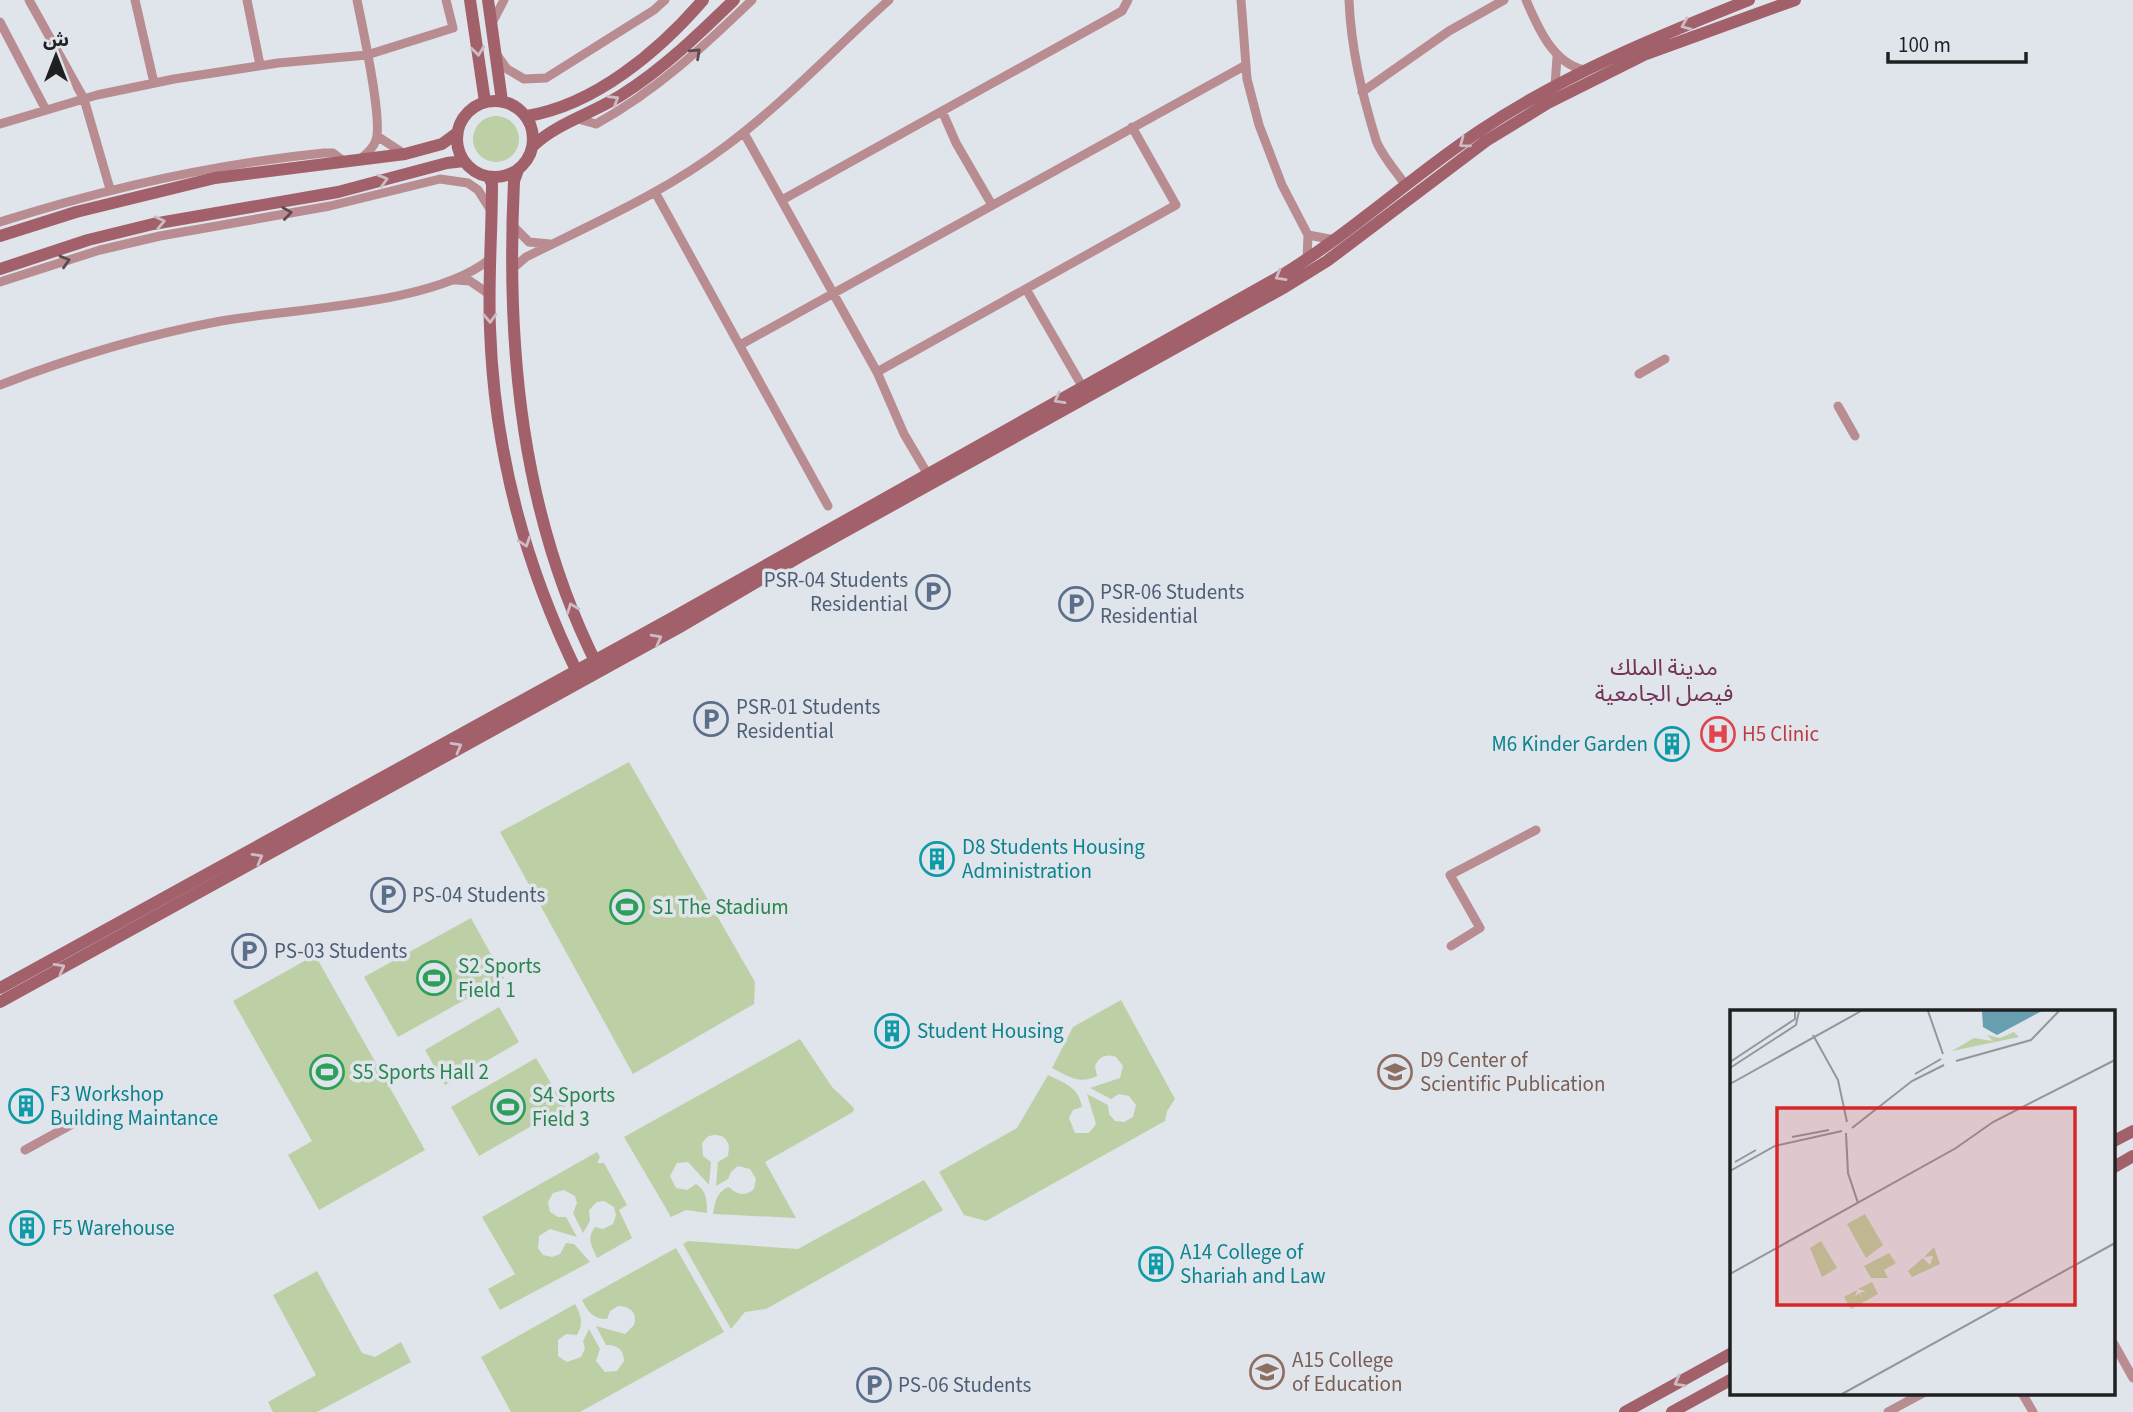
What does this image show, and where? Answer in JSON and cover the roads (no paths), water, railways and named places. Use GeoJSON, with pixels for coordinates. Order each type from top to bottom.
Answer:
{"type":"FeatureCollection","features":[{"type":"Feature","properties":{"kind":"main road"},"geometry":{"type":"LineString","coordinates":[[470,0],[485,102]]}},
{"type":"Feature","properties":{"kind":"main road"},"geometry":{"type":"LineString","coordinates":[[488,0],[502,101]]}},
{"type":"Feature","properties":{"kind":"main road"},"geometry":{"type":"LineString","coordinates":[[527,116],[545,113],[611,80],[662,42],[703,0]]}},
{"type":"Feature","properties":{"kind":"main road"},"geometry":{"type":"LineString","coordinates":[[597,665],[564,587],[533,484],[517,391],[512,269],[514,181],[534,145],[549,131],[578,119],[644,80],[734,0]]}},
{"type":"Feature","properties":{"kind":"main road"},"geometry":{"type":"LineString","coordinates":[[597,665],[927,473],[1307,260],[1479,132],[1555,86],[1642,43],[1749,0]]}},
{"type":"Feature","properties":{"kind":"main road"},"geometry":{"type":"LineString","coordinates":[[0,988],[597,665],[1285,287],[1327,261],[1486,141],[1548,103],[1646,54],[1795,0]]}},
{"type":"Feature","properties":{"kind":"main road"},"geometry":{"type":"LineString","coordinates":[[0,236],[76,212],[215,178],[405,154],[442,144],[457,133],[467,113],[485,102],[502,101],[516,106],[527,116],[533,130],[534,145]]}},
{"type":"Feature","properties":{"kind":"main road"},"geometry":{"type":"LineString","coordinates":[[457,133],[458,148],[464,161],[475,172],[489,177],[505,176],[518,170]]}},
{"type":"Feature","properties":{"kind":"main road"},"geometry":{"type":"LineString","coordinates":[[0,268],[88,240],[153,224],[327,194],[464,161]]}},
{"type":"Feature","properties":{"kind":"main road"},"geometry":{"type":"LineString","coordinates":[[489,177],[492,184],[492,212],[489,294],[496,405],[510,489],[542,595],[578,675]]}},
{"type":"Feature","properties":{"kind":"main road"},"geometry":{"type":"LineString","coordinates":[[0,1002],[578,675]]}},
{"type":"Feature","properties":{"kind":"main road"},"geometry":{"type":"LineString","coordinates":[[2116,1140],[2133,1130]]}},
{"type":"Feature","properties":{"kind":"main road"},"geometry":{"type":"LineString","coordinates":[[2116,1166],[2133,1156]]}},
{"type":"Feature","properties":{"kind":"main road"},"geometry":{"type":"LineString","coordinates":[[1625,1412],[1730,1354]]}},
{"type":"Feature","properties":{"kind":"main road"},"geometry":{"type":"LineString","coordinates":[[1672,1412],[1730,1380]]}},
{"type":"Feature","properties":{"kind":"street"},"geometry":{"type":"LineString","coordinates":[[29,0],[84,99],[110,189]]}},
{"type":"Feature","properties":{"kind":"street"},"geometry":{"type":"LineString","coordinates":[[135,0],[154,83]]}},
{"type":"Feature","properties":{"kind":"street"},"geometry":{"type":"LineString","coordinates":[[247,0],[260,65]]}},
{"type":"Feature","properties":{"kind":"street"},"geometry":{"type":"LineString","coordinates":[[0,222],[110,189],[204,169],[281,157],[332,153],[351,161],[373,146],[377,136],[357,0]]}},
{"type":"Feature","properties":{"kind":"street"},"geometry":{"type":"LineString","coordinates":[[0,124],[84,99],[154,83],[260,65],[367,55],[453,28],[446,0]]}},
{"type":"Feature","properties":{"kind":"street"},"geometry":{"type":"LineString","coordinates":[[492,25],[503,0]]}},
{"type":"Feature","properties":{"kind":"street"},"geometry":{"type":"LineString","coordinates":[[495,52],[507,69],[524,79],[546,78],[654,10],[665,0]]}},
{"type":"Feature","properties":{"kind":"street"},"geometry":{"type":"LineString","coordinates":[[578,119],[596,124],[653,89],[680,68],[752,0]]}},
{"type":"Feature","properties":{"kind":"street"},"geometry":{"type":"LineString","coordinates":[[512,269],[535,253],[655,192],[744,133],[797,89],[889,0]]}},
{"type":"Feature","properties":{"kind":"street"},"geometry":{"type":"LineString","coordinates":[[782,200],[1115,15],[1128,0]]}},
{"type":"Feature","properties":{"kind":"street"},"geometry":{"type":"LineString","coordinates":[[1241,0],[1246,65],[1268,152],[1308,235],[1307,260]]}},
{"type":"Feature","properties":{"kind":"street"},"geometry":{"type":"LineString","coordinates":[[1349,0],[1354,61],[1376,139],[1406,186]]}},
{"type":"Feature","properties":{"kind":"street"},"geometry":{"type":"LineString","coordinates":[[1362,92],[1450,31],[1504,0]]}},
{"type":"Feature","properties":{"kind":"street"},"geometry":{"type":"LineString","coordinates":[[1526,0],[1557,57],[1573,68],[1584,70]]}},
{"type":"Feature","properties":{"kind":"street"},"geometry":{"type":"LineString","coordinates":[[0,22],[46,110]]}},
{"type":"Feature","properties":{"kind":"street"},"geometry":{"type":"LineString","coordinates":[[1555,86],[1557,57]]}},
{"type":"Feature","properties":{"kind":"street"},"geometry":{"type":"LineString","coordinates":[[740,345],[1246,65]]}},
{"type":"Feature","properties":{"kind":"street"},"geometry":{"type":"LineString","coordinates":[[942,111],[956,143],[992,205]]}},
{"type":"Feature","properties":{"kind":"street"},"geometry":{"type":"LineString","coordinates":[[877,372],[1176,205],[1132,127]]}},
{"type":"Feature","properties":{"kind":"street"},"geometry":{"type":"LineString","coordinates":[[744,133],[877,372],[904,434],[927,473]]}},
{"type":"Feature","properties":{"kind":"street"},"geometry":{"type":"LineString","coordinates":[[377,136],[405,154]]}},
{"type":"Feature","properties":{"kind":"street"},"geometry":{"type":"LineString","coordinates":[[0,282],[124,244],[246,219],[330,206],[440,179],[468,183],[478,190],[492,212]]}},
{"type":"Feature","properties":{"kind":"street"},"geometry":{"type":"LineString","coordinates":[[655,192],[828,506]]}},
{"type":"Feature","properties":{"kind":"street"},"geometry":{"type":"LineString","coordinates":[[513,226],[535,253]]}},
{"type":"Feature","properties":{"kind":"street"},"geometry":{"type":"LineString","coordinates":[[1308,235],[1335,240]]}},
{"type":"Feature","properties":{"kind":"street"},"geometry":{"type":"LineString","coordinates":[[528,242],[546,245],[559,242]]}},
{"type":"Feature","properties":{"kind":"street"},"geometry":{"type":"LineString","coordinates":[[0,385],[88,354],[172,331],[380,298],[454,280],[478,269],[490,259]]}},
{"type":"Feature","properties":{"kind":"street"},"geometry":{"type":"LineString","coordinates":[[454,280],[470,281],[489,294]]}},
{"type":"Feature","properties":{"kind":"street"},"geometry":{"type":"LineString","coordinates":[[1027,289],[1082,386]]}},
{"type":"Feature","properties":{"kind":"street"},"geometry":{"type":"LineString","coordinates":[[1639,374],[1665,359]]}},
{"type":"Feature","properties":{"kind":"street"},"geometry":{"type":"LineString","coordinates":[[1838,407],[1855,436]]}},
{"type":"Feature","properties":{"kind":"street"},"geometry":{"type":"LineString","coordinates":[[1451,946],[1480,928],[1450,875],[1536,830]]}},
{"type":"Feature","properties":{"kind":"street"},"geometry":{"type":"LineString","coordinates":[[25,1150],[76,1122]]}},
{"type":"Feature","properties":{"kind":"street"},"geometry":{"type":"LineString","coordinates":[[2116,1347],[2132,1372]]}},
{"type":"Feature","properties":{"kind":"street"},"geometry":{"type":"LineString","coordinates":[[1888,1412],[1906,1408],[1922,1394]]}},
{"type":"Feature","properties":{"kind":"street"},"geometry":{"type":"LineString","coordinates":[[2023,1394],[2033,1412]]}},
{"type":"Feature","properties":{"kind":"place","name":"PSR-04 Students Residential"},"geometry":{"type":"Point","coordinates":[933,592]}},
{"type":"Feature","properties":{"kind":"place","name":"PSR-06 Students Residential"},"geometry":{"type":"Point","coordinates":[1076,604]}},
{"type":"Feature","properties":{"kind":"place","name":"PSR-01 Students Residential"},"geometry":{"type":"Point","coordinates":[711,719]}},
{"type":"Feature","properties":{"kind":"place","name":"H5 Clinic"},"geometry":{"type":"Point","coordinates":[1718,734]}},
{"type":"Feature","properties":{"kind":"place","name":"M6 Kinder Garden"},"geometry":{"type":"Point","coordinates":[1672,744]}},
{"type":"Feature","properties":{"kind":"place","name":"D8 Students Housing Administration"},"geometry":{"type":"Point","coordinates":[937,859]}},
{"type":"Feature","properties":{"kind":"place","name":"PS-04 Students"},"geometry":{"type":"Point","coordinates":[388,895]}},
{"type":"Feature","properties":{"kind":"place","name":"S1 The Stadium"},"geometry":{"type":"Point","coordinates":[627,907]}},
{"type":"Feature","properties":{"kind":"place","name":"PS-03 Students"},"geometry":{"type":"Point","coordinates":[249,951]}},
{"type":"Feature","properties":{"kind":"place","name":"S2 Sports Field 1"},"geometry":{"type":"Point","coordinates":[434,978]}},
{"type":"Feature","properties":{"kind":"place","name":"Student Housing"},"geometry":{"type":"Point","coordinates":[892,1031]}},
{"type":"Feature","properties":{"kind":"place","name":"S5 Sports Hall 2"},"geometry":{"type":"Point","coordinates":[327,1072]}},
{"type":"Feature","properties":{"kind":"place","name":"D9 Center of Scientific Publication"},"geometry":{"type":"Point","coordinates":[1395,1072]}},
{"type":"Feature","properties":{"kind":"place","name":"F3 Workshop Building Maintance"},"geometry":{"type":"Point","coordinates":[26,1106]}},
{"type":"Feature","properties":{"kind":"place","name":"S4 Sports Field 3"},"geometry":{"type":"Point","coordinates":[508,1107]}},
{"type":"Feature","properties":{"kind":"place","name":"F5 Warehouse"},"geometry":{"type":"Point","coordinates":[27,1228]}},
{"type":"Feature","properties":{"kind":"place","name":"A14 College of Shariah and Law"},"geometry":{"type":"Point","coordinates":[1156,1264]}},
{"type":"Feature","properties":{"kind":"place","name":"A15 College of Education"},"geometry":{"type":"Point","coordinates":[1267,1372]}},
{"type":"Feature","properties":{"kind":"place","name":"PS-06 Students"},"geometry":{"type":"Point","coordinates":[874,1385]}},
{"type":"Feature","properties":{"kind":"district","name":"مدينة الملك فيصل الجامعية"},"geometry":{"type":"Point","coordinates":[1664,680]}}]}
